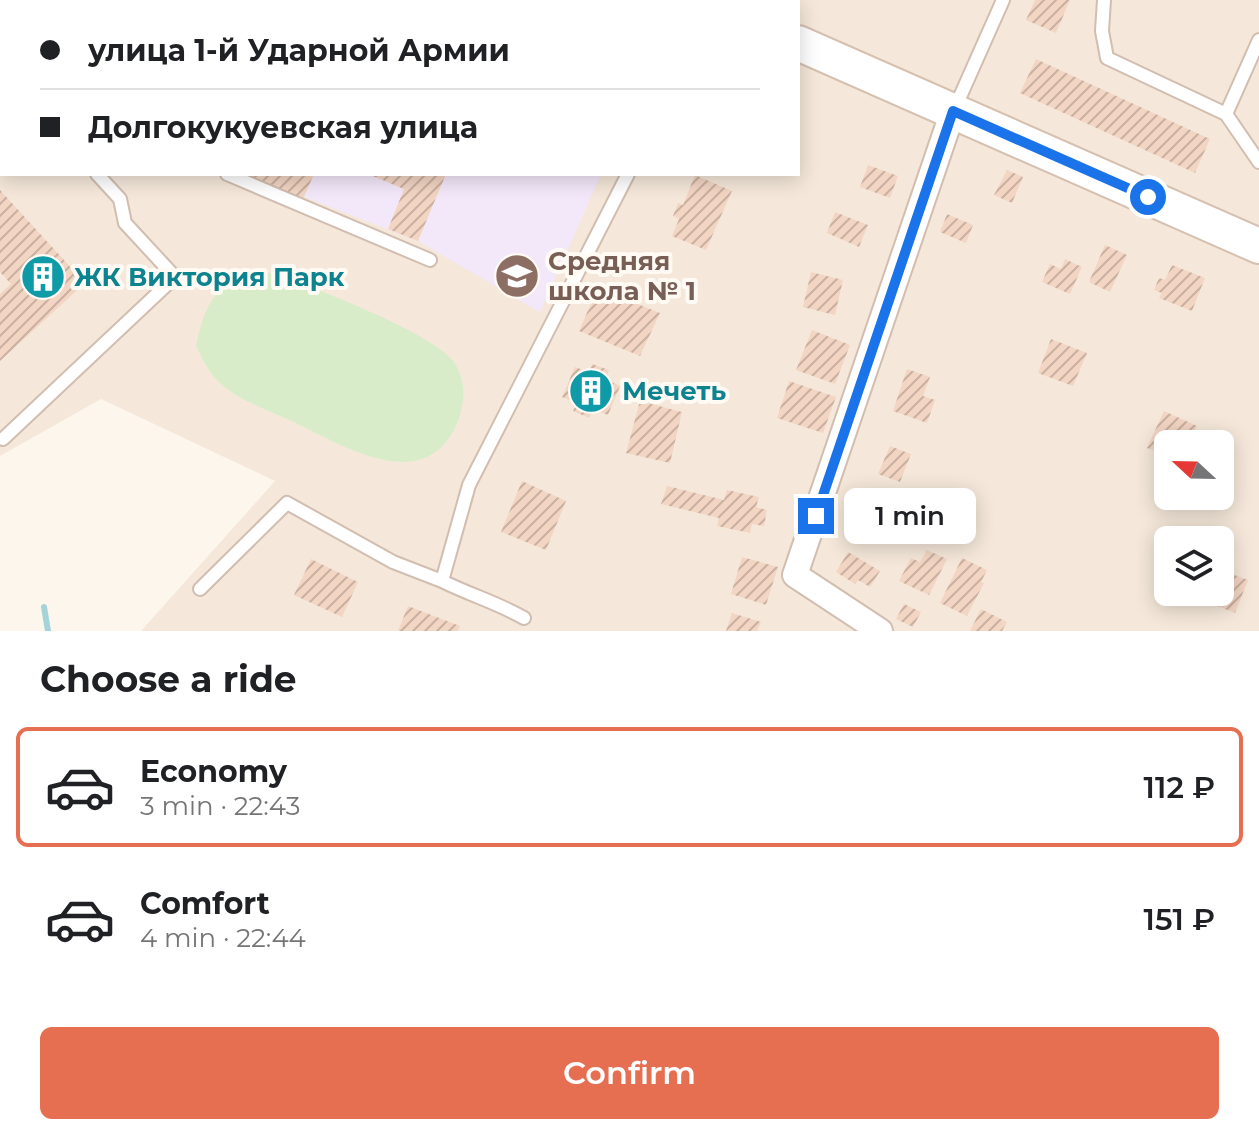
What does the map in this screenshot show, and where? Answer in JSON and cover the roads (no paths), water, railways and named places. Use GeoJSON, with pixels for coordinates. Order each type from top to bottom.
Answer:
{"type":"FeatureCollection","features":[{"type":"Feature","properties":{"kind":"main road"},"geometry":{"type":"LineString","coordinates":[[800,44],[1259,246]]}},
{"type":"Feature","properties":{"kind":"street"},"geometry":{"type":"LineString","coordinates":[[880,631],[795,575],[953,111]]}},
{"type":"Feature","properties":{"kind":"lane"},"geometry":{"type":"LineString","coordinates":[[953,111],[1003,0]]}},
{"type":"Feature","properties":{"kind":"lane"},"geometry":{"type":"LineString","coordinates":[[1104,0],[1102,31],[1107,58],[1226,114],[1259,162]]}},
{"type":"Feature","properties":{"kind":"lane"},"geometry":{"type":"LineString","coordinates":[[1226,114],[1259,40]]}},
{"type":"Feature","properties":{"kind":"lane"},"geometry":{"type":"LineString","coordinates":[[3,439],[175,277],[125,223],[120,199],[99,176]]}},
{"type":"Feature","properties":{"kind":"lane"},"geometry":{"type":"LineString","coordinates":[[232,176],[430,260]]}},
{"type":"Feature","properties":{"kind":"lane"},"geometry":{"type":"LineString","coordinates":[[442,581],[469,485],[627,176]]}},
{"type":"Feature","properties":{"kind":"lane"},"geometry":{"type":"LineString","coordinates":[[200,589],[287,503],[393,562],[524,618]]}},
{"type":"Feature","properties":{"kind":"waterway"},"geometry":{"type":"LineString","coordinates":[[44,607],[48,631]]}},
{"type":"Feature","properties":{"kind":"place","name":"Средняя школа № 1"},"geometry":{"type":"Point","coordinates":[517,276]}},
{"type":"Feature","properties":{"kind":"place","name":"ЖК Виктория Парк"},"geometry":{"type":"Point","coordinates":[43,277]}},
{"type":"Feature","properties":{"kind":"place","name":"Мечеть"},"geometry":{"type":"Point","coordinates":[591,391]}}]}
